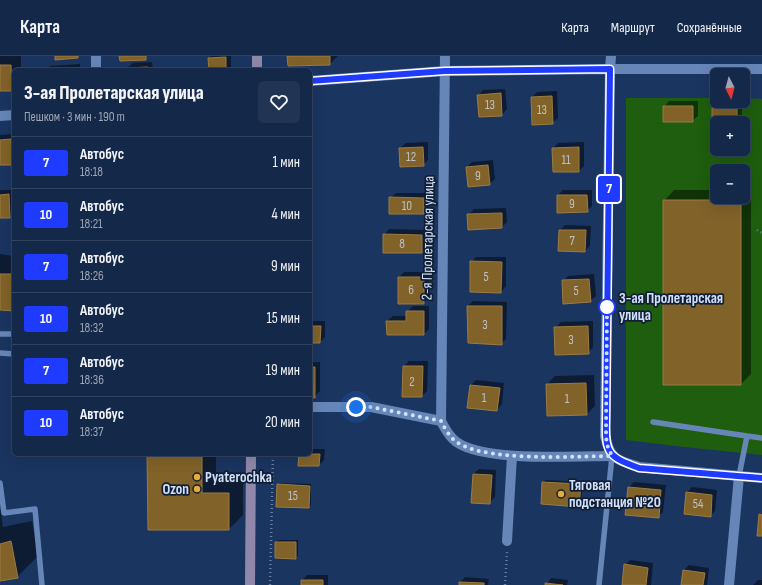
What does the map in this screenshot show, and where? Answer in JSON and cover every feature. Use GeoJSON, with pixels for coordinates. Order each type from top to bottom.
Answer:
{"type":"FeatureCollection","features":[{"type":"Feature","properties":{"kind":"main road"},"geometry":{"type":"LineString","coordinates":[[257,56],[257,68]]}},
{"type":"Feature","properties":{"kind":"main road"},"geometry":{"type":"LineString","coordinates":[[250,585],[251,456]]}},
{"type":"Feature","properties":{"kind":"street"},"geometry":{"type":"LineString","coordinates":[[96,56],[96,68]]}},
{"type":"Feature","properties":{"kind":"street","name":"2-я Пролетарская улица"},"geometry":{"type":"LineString","coordinates":[[441,421],[445,56]]}},
{"type":"Feature","properties":{"kind":"street"},"geometry":{"type":"LineString","coordinates":[[611,56],[606,436],[607,445],[612,456]]}},
{"type":"Feature","properties":{"kind":"street"},"geometry":{"type":"LineString","coordinates":[[312,81],[445,71],[762,69]]}},
{"type":"Feature","properties":{"kind":"street"},"geometry":{"type":"LineString","coordinates":[[0,116],[12,115]]}},
{"type":"Feature","properties":{"kind":"street"},"geometry":{"type":"LineString","coordinates":[[312,407],[371,407],[441,421],[453,439],[468,448],[512,456],[612,456],[622,462],[639,468],[762,478]]}},
{"type":"Feature","properties":{"kind":"street"},"geometry":{"type":"LineString","coordinates":[[507,541],[512,456]]}},
{"type":"Feature","properties":{"kind":"street"},"geometry":{"type":"LineString","coordinates":[[729,585],[738,476]]}},
{"type":"Feature","properties":{"kind":"lane"},"geometry":{"type":"LineString","coordinates":[[0,334],[12,334]]}},
{"type":"Feature","properties":{"kind":"lane"},"geometry":{"type":"LineString","coordinates":[[0,353],[12,354]]}},
{"type":"Feature","properties":{"kind":"lane"},"geometry":{"type":"LineString","coordinates":[[653,422],[762,438]]}},
{"type":"Feature","properties":{"kind":"lane"},"geometry":{"type":"LineString","coordinates":[[738,476],[746,436]]}},
{"type":"Feature","properties":{"kind":"lane"},"geometry":{"type":"LineString","coordinates":[[599,585],[612,456]]}},
{"type":"Feature","properties":{"kind":"lane"},"geometry":{"type":"LineString","coordinates":[[0,483],[4,513],[35,509],[42,585]]}},
{"type":"Feature","properties":{"kind":"path"},"geometry":{"type":"LineString","coordinates":[[756,230],[762,233]]}},
{"type":"Feature","properties":{"kind":"path"},"geometry":{"type":"LineString","coordinates":[[270,585],[273,456]]}},
{"type":"Feature","properties":{"kind":"path"},"geometry":{"type":"LineString","coordinates":[[505,585],[507,541]]}},
{"type":"Feature","properties":{"kind":"green space"},"geometry":{"type":"Polygon","coordinates":[[[626,98],[710,98],[710,108],[750,108],[750,98],[762,99],[762,455],[626,440],[626,98]]]}},
{"type":"Feature","properties":{"kind":"building"},"geometry":{"type":"Polygon","coordinates":[[[55,56],[78,56],[78,58],[55,60],[55,56]]]}},
{"type":"Feature","properties":{"kind":"building"},"geometry":{"type":"Polygon","coordinates":[[[119,56],[146,56],[146,60],[120,61],[119,56]]]}},
{"type":"Feature","properties":{"kind":"building"},"geometry":{"type":"Polygon","coordinates":[[[287,56],[330,56],[330,65],[288,66],[287,56]]]}},
{"type":"Feature","properties":{"kind":"building"},"geometry":{"type":"Polygon","coordinates":[[[226,57],[226,68],[209,68],[208,58],[226,57]]]}},
{"type":"Feature","properties":{"kind":"building"},"geometry":{"type":"Polygon","coordinates":[[[0,65],[11,65],[12,91],[0,91],[0,65]]]}},
{"type":"Feature","properties":{"kind":"building"},"geometry":{"type":"Polygon","coordinates":[[[148,67],[148,68],[126,68],[148,67]]]}},
{"type":"Feature","properties":{"kind":"building"},"geometry":{"type":"Polygon","coordinates":[[[501,93],[502,116],[479,117],[477,95],[501,93]]]}},
{"type":"Feature","properties":{"kind":"building"},"geometry":{"type":"Polygon","coordinates":[[[552,96],[553,124],[532,125],[531,97],[552,96]]]}},
{"type":"Feature","properties":{"kind":"building"},"geometry":{"type":"Polygon","coordinates":[[[663,106],[693,106],[693,122],[663,122],[663,106]]]}},
{"type":"Feature","properties":{"kind":"building"},"geometry":{"type":"Polygon","coordinates":[[[712,108],[737,108],[737,116],[712,116],[712,108]]]}},
{"type":"Feature","properties":{"kind":"building"},"geometry":{"type":"Polygon","coordinates":[[[11,139],[12,165],[0,165],[0,140],[11,139]]]}},
{"type":"Feature","properties":{"kind":"building"},"geometry":{"type":"Polygon","coordinates":[[[423,147],[424,166],[400,167],[399,148],[423,147]]]}},
{"type":"Feature","properties":{"kind":"building"},"geometry":{"type":"Polygon","coordinates":[[[579,147],[579,172],[553,172],[552,148],[579,147]]]}},
{"type":"Feature","properties":{"kind":"building"},"geometry":{"type":"Polygon","coordinates":[[[488,165],[490,185],[468,187],[466,167],[488,165]]]}},
{"type":"Feature","properties":{"kind":"building"},"geometry":{"type":"Polygon","coordinates":[[[9,194],[10,218],[0,218],[0,195],[9,194]]]}},
{"type":"Feature","properties":{"kind":"building"},"geometry":{"type":"Polygon","coordinates":[[[557,195],[587,195],[588,212],[557,213],[557,195]]]}},
{"type":"Feature","properties":{"kind":"building"},"geometry":{"type":"Polygon","coordinates":[[[389,197],[424,198],[424,214],[389,214],[389,197]]]}},
{"type":"Feature","properties":{"kind":"building"},"geometry":{"type":"Polygon","coordinates":[[[663,200],[710,200],[710,204],[741,204],[741,385],[663,385],[663,200]]]}},
{"type":"Feature","properties":{"kind":"building"},"geometry":{"type":"Polygon","coordinates":[[[502,213],[502,228],[468,230],[467,214],[502,213]]]}},
{"type":"Feature","properties":{"kind":"building"},"geometry":{"type":"Polygon","coordinates":[[[559,230],[586,230],[585,252],[558,251],[559,230]]]}},
{"type":"Feature","properties":{"kind":"building"},"geometry":{"type":"Polygon","coordinates":[[[383,234],[422,235],[422,253],[383,253],[383,234]]]}},
{"type":"Feature","properties":{"kind":"building"},"geometry":{"type":"Polygon","coordinates":[[[470,261],[502,262],[501,293],[470,292],[470,261]]]}},
{"type":"Feature","properties":{"kind":"building"},"geometry":{"type":"Polygon","coordinates":[[[0,274],[12,274],[12,311],[0,310],[0,274]]]}},
{"type":"Feature","properties":{"kind":"building"},"geometry":{"type":"Polygon","coordinates":[[[398,277],[424,277],[424,304],[398,304],[398,277]]]}},
{"type":"Feature","properties":{"kind":"building"},"geometry":{"type":"Polygon","coordinates":[[[589,279],[591,302],[563,304],[562,280],[589,279]]]}},
{"type":"Feature","properties":{"kind":"building"},"geometry":{"type":"Polygon","coordinates":[[[467,306],[502,306],[502,345],[468,343],[467,306]]]}},
{"type":"Feature","properties":{"kind":"building"},"geometry":{"type":"Polygon","coordinates":[[[406,311],[424,311],[424,335],[387,335],[386,321],[406,321],[406,311]]]}},
{"type":"Feature","properties":{"kind":"building"},"geometry":{"type":"Polygon","coordinates":[[[312,326],[321,326],[320,343],[312,343],[312,326]]]}},
{"type":"Feature","properties":{"kind":"building"},"geometry":{"type":"Polygon","coordinates":[[[588,326],[589,354],[555,355],[554,327],[588,326]]]}},
{"type":"Feature","properties":{"kind":"building"},"geometry":{"type":"Polygon","coordinates":[[[403,366],[423,366],[422,397],[402,397],[403,366]]]}},
{"type":"Feature","properties":{"kind":"building"},"geometry":{"type":"Polygon","coordinates":[[[312,367],[315,367],[315,398],[312,397],[312,367]]]}},
{"type":"Feature","properties":{"kind":"building"},"geometry":{"type":"Polygon","coordinates":[[[586,383],[587,415],[547,416],[546,384],[586,383]]]}},
{"type":"Feature","properties":{"kind":"building"},"geometry":{"type":"Polygon","coordinates":[[[470,385],[500,388],[497,411],[467,408],[470,385]]]}},
{"type":"Feature","properties":{"kind":"building"},"geometry":{"type":"Polygon","coordinates":[[[312,454],[320,454],[319,466],[298,466],[299,456],[312,456],[312,454]]]}},
{"type":"Feature","properties":{"kind":"building"},"geometry":{"type":"Polygon","coordinates":[[[147,456],[202,456],[202,493],[229,493],[229,530],[148,530],[147,456]]]}},
{"type":"Feature","properties":{"kind":"building"},"geometry":{"type":"Polygon","coordinates":[[[473,474],[492,475],[490,504],[471,503],[473,474]]]}},
{"type":"Feature","properties":{"kind":"building","name":"Тяговая подстанция №20"},"geometry":{"type":"Polygon","coordinates":[[[542,482],[581,484],[579,507],[541,504],[542,482]]]}},
{"type":"Feature","properties":{"kind":"building"},"geometry":{"type":"Polygon","coordinates":[[[277,484],[310,486],[309,508],[276,507],[277,484]]]}},
{"type":"Feature","properties":{"kind":"building"},"geometry":{"type":"Polygon","coordinates":[[[628,487],[661,490],[659,518],[625,515],[628,487]]]}},
{"type":"Feature","properties":{"kind":"building"},"geometry":{"type":"Polygon","coordinates":[[[686,492],[712,495],[711,517],[684,514],[686,492]]]}},
{"type":"Feature","properties":{"kind":"building"},"geometry":{"type":"Polygon","coordinates":[[[759,514],[762,515],[762,536],[757,536],[759,514]]]}},
{"type":"Feature","properties":{"kind":"building"},"geometry":{"type":"Polygon","coordinates":[[[11,541],[18,578],[0,581],[0,544],[11,541]]]}},
{"type":"Feature","properties":{"kind":"building"},"geometry":{"type":"Polygon","coordinates":[[[275,542],[296,542],[296,559],[275,558],[275,542]]]}},
{"type":"Feature","properties":{"kind":"building"},"geometry":{"type":"Polygon","coordinates":[[[624,564],[648,568],[646,585],[622,585],[624,564]]]}},
{"type":"Feature","properties":{"kind":"building"},"geometry":{"type":"Polygon","coordinates":[[[683,570],[705,573],[703,585],[681,585],[683,570]]]}},
{"type":"Feature","properties":{"kind":"building"},"geometry":{"type":"Polygon","coordinates":[[[301,580],[323,580],[323,585],[301,585],[301,580]]]}},
{"type":"Feature","properties":{"kind":"building"},"geometry":{"type":"Polygon","coordinates":[[[459,582],[484,583],[484,585],[459,585],[459,582]]]}},
{"type":"Feature","properties":{"kind":"building"},"geometry":{"type":"Polygon","coordinates":[[[545,583],[563,585],[545,585],[545,583]]]}},
{"type":"Feature","properties":{"kind":"bus line","name":"7"},"geometry":{"type":"LineString","coordinates":[[312,81],[445,71],[610,69],[607,445],[612,456],[622,462],[639,468],[762,478]]}},
{"type":"Feature","properties":{"kind":"place","name":"3-ая Пролетарская улица"},"geometry":{"type":"Point","coordinates":[607,307]}},
{"type":"Feature","properties":{"kind":"place","name":"Pyaterochka"},"geometry":{"type":"Point","coordinates":[197,477]}},
{"type":"Feature","properties":{"kind":"place","name":"Ozon"},"geometry":{"type":"Point","coordinates":[197,489]}},
{"type":"Feature","properties":{"kind":"place","name":"Тяговая подстанция №20"},"geometry":{"type":"Point","coordinates":[561,494]}},
{"type":"Feature","properties":{"kind":"route"},"geometry":{"type":"LineString","coordinates":[[356,407],[371,407],[441,421],[453,439],[468,448],[512,456],[612,456],[607,445],[606,436],[607,307]]}}]}
